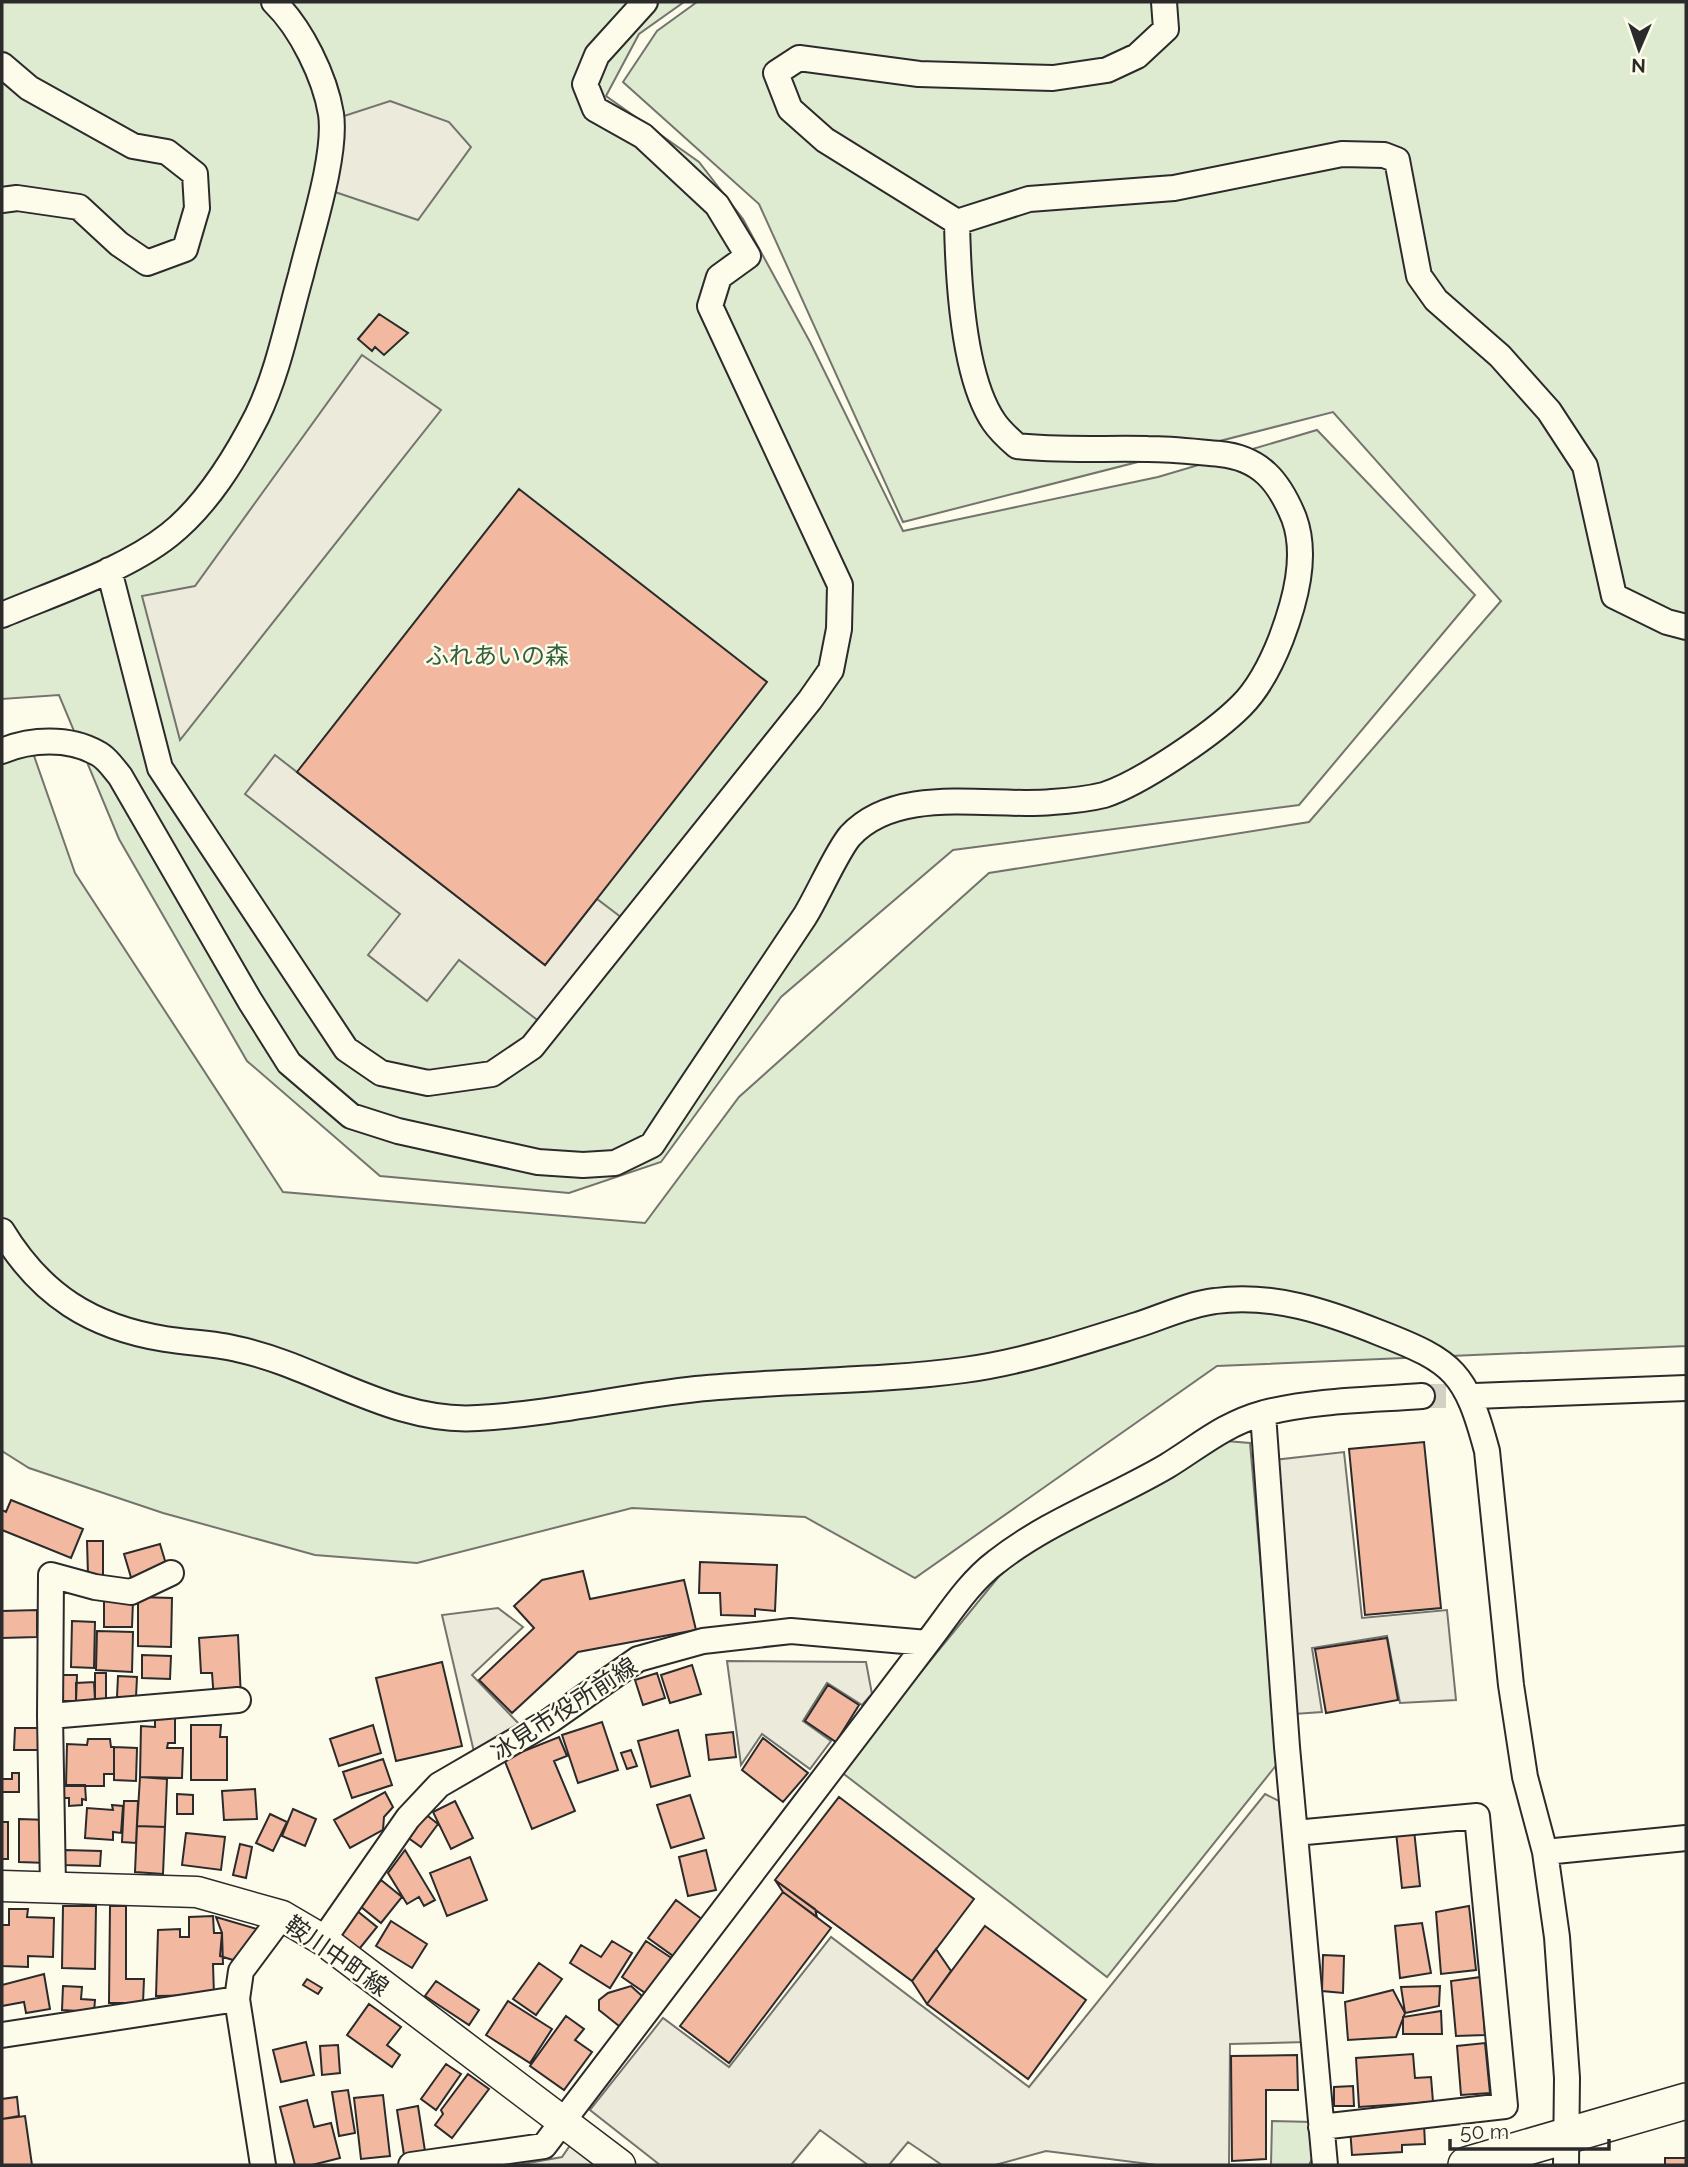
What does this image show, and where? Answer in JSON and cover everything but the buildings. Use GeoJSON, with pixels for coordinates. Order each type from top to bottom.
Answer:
{"type":"FeatureCollection","features":[{"type":"Feature","properties":{"kind":"highway"},"geometry":{"type":"LineString","coordinates":[[1466,2165],[1567,2149],[1686,2101]]}},
{"type":"Feature","properties":{"kind":"main road","name":"鞍川中町線"},"geometry":{"type":"LineString","coordinates":[[2,1886],[197,1892],[282,1916],[323,1940],[562,2124],[620,2165]]}},
{"type":"Feature","properties":{"kind":"street"},"geometry":{"type":"LineString","coordinates":[[2,615],[109,570],[169,535],[223,477],[258,414],[283,342],[318,209],[327,167],[331,116],[320,71],[274,2]]}},
{"type":"Feature","properties":{"kind":"street"},"geometry":{"type":"LineString","coordinates":[[109,570],[160,768],[346,1049],[381,1073],[428,1083],[492,1074],[532,1047],[810,700],[831,670],[839,629],[841,584],[710,306],[719,277],[748,256],[717,205],[643,136],[595,109],[585,84],[597,55],[645,2]]}},
{"type":"Feature","properties":{"kind":"street"},"geometry":{"type":"LineString","coordinates":[[1164,2],[1166,29],[1138,55],[1107,70],[1053,78],[919,74],[799,58],[776,73],[790,109],[825,140],[957,222],[1029,199],[1174,188],[1342,154],[1384,155],[1397,160],[1419,276],[1436,300],[1500,356],[1549,411],[1585,466],[1614,596],[1667,622],[1686,627]]}},
{"type":"Feature","properties":{"kind":"street"},"geometry":{"type":"LineString","coordinates":[[2,65],[29,88],[133,146],[167,152],[195,174],[197,208],[185,249],[147,263],[119,244],[79,207],[17,198],[2,200]]}},
{"type":"Feature","properties":{"kind":"street"},"geometry":{"type":"LineString","coordinates":[[2,751],[40,741],[71,744],[99,753],[120,776],[250,1001],[289,1063],[351,1116],[398,1131],[538,1161],[583,1165],[615,1163],[652,1145],[821,891],[849,837],[875,818],[899,807],[962,801],[1050,803],[1104,794],[1132,781],[1194,744],[1242,705],[1272,661],[1287,623],[1300,568],[1298,529],[1279,485],[1258,467],[1240,456],[1152,449],[1046,449],[1017,446],[994,421],[972,367],[957,265],[957,222]]}},
{"type":"Feature","properties":{"kind":"street"},"geometry":{"type":"LineString","coordinates":[[2,1231],[21,1262],[58,1298],[110,1326],[163,1339],[235,1348],[283,1361],[358,1393],[424,1415],[475,1419],[699,1389],[906,1378],[985,1367],[1051,1352],[1212,1301],[1247,1299],[1297,1304],[1400,1341],[1445,1362],[1464,1386],[1477,1414],[1487,1451],[1511,1685],[1525,1777],[1545,1852],[1557,1937],[1567,2078],[1567,2149]]}},
{"type":"Feature","properties":{"kind":"street"},"geometry":{"type":"LineString","coordinates":[[1475,1396],[1686,1388]]}},
{"type":"Feature","properties":{"kind":"street"},"geometry":{"type":"LineString","coordinates":[[411,2165],[544,2146],[975,1581],[995,1562],[1068,1516],[1166,1466],[1220,1429],[1263,1414],[1313,1403],[1422,1396]]}},
{"type":"Feature","properties":{"kind":"street"},"geometry":{"type":"LineString","coordinates":[[1263,1414],[1295,1833],[1325,2165]]}},
{"type":"Feature","properties":{"kind":"street"},"geometry":{"type":"LineString","coordinates":[[53,1887],[51,1575],[95,1587],[131,1592],[171,1573]]}},
{"type":"Feature","properties":{"kind":"street","name":"冰見市役所前線"},"geometry":{"type":"LineString","coordinates":[[323,1940],[408,1818],[439,1785],[551,1720],[638,1659],[703,1642],[792,1631],[928,1643]]}},
{"type":"Feature","properties":{"kind":"street"},"geometry":{"type":"LineString","coordinates":[[50,1716],[238,1700]]}},
{"type":"Feature","properties":{"kind":"street"},"geometry":{"type":"LineString","coordinates":[[1295,1833],[1477,1816],[1505,2106],[1321,2127]]}},
{"type":"Feature","properties":{"kind":"street"},"geometry":{"type":"LineString","coordinates":[[1545,1852],[1686,1838]]}},
{"type":"Feature","properties":{"kind":"street"},"geometry":{"type":"LineString","coordinates":[[263,2165],[237,1999],[241,1970],[282,1916]]}},
{"type":"Feature","properties":{"kind":"street"},"geometry":{"type":"LineString","coordinates":[[2,2035],[237,1999]]}},
{"type":"Feature","properties":{"kind":"green space","name":"ふれあいの森"},"geometry":{"type":"Polygon","coordinates":[[[2,2],[684,2],[639,34],[606,96],[699,162],[743,219],[810,342],[903,531],[1158,477],[1317,430],[1475,595],[1299,805],[953,850],[781,997],[661,1162],[569,1193],[380,1176],[247,1061],[119,839],[59,695],[2,699],[2,2]]]}},
{"type":"Feature","properties":{"kind":"green space"},"geometry":{"type":"Polygon","coordinates":[[[697,2],[1686,2],[1686,1346],[1217,1366],[915,1578],[805,1517],[632,1508],[417,1563],[315,1555],[163,1513],[29,1468],[2,1451],[2,738],[26,733],[75,873],[283,1192],[645,1223],[739,1097],[989,873],[1309,822],[1501,601],[1333,412],[903,522],[759,204],[623,82],[657,31],[697,2]]]}},
{"type":"Feature","properties":{"kind":"green space"},"geometry":{"type":"Polygon","coordinates":[[[1226,1441],[1250,1443],[1278,1763],[1107,1977],[840,1771],[1000,1575],[1043,1540],[1226,1441]]]}},
{"type":"Feature","properties":{"kind":"green space"},"geometry":{"type":"Polygon","coordinates":[[[1272,2121],[1313,2122],[1312,2159],[1309,2165],[1271,2165],[1272,2121]]]}},
{"type":"Feature","properties":{"kind":"shaded area"},"geometry":{"type":"Polygon","coordinates":[[[390,101],[449,122],[471,147],[418,220],[335,192],[341,117],[390,101]]]}},
{"type":"Feature","properties":{"kind":"shaded area"},"geometry":{"type":"Polygon","coordinates":[[[362,355],[441,410],[180,740],[142,596],[195,586],[362,355]]]}},
{"type":"Feature","properties":{"kind":"shaded area"},"geometry":{"type":"Polygon","coordinates":[[[275,755],[545,965],[597,899],[622,918],[540,1022],[459,960],[427,1001],[368,955],[400,914],[245,794],[275,755]]]}},
{"type":"Feature","properties":{"kind":"shaded area"},"geometry":{"type":"Polygon","coordinates":[[[1344,1452],[1362,1618],[1447,1610],[1456,1700],[1400,1703],[1387,1636],[1312,1648],[1322,1712],[1294,1714],[1274,1460],[1344,1452]]]}},
{"type":"Feature","properties":{"kind":"shaded area"},"geometry":{"type":"Polygon","coordinates":[[[498,1608],[523,1627],[472,1675],[522,1727],[474,1752],[442,1615],[498,1608]]]}},
{"type":"Feature","properties":{"kind":"shaded area"},"geometry":{"type":"Polygon","coordinates":[[[727,1661],[866,1662],[872,1694],[862,1705],[827,1683],[803,1721],[831,1741],[810,1769],[762,1734],[741,1765],[727,1661]]]}},
{"type":"Feature","properties":{"kind":"shaded area"},"geometry":{"type":"Polygon","coordinates":[[[1265,1794],[1285,1804],[1305,2042],[1230,2044],[1229,2165],[1157,2165],[1046,2151],[995,2165],[942,2165],[908,2142],[889,2165],[868,2165],[820,2130],[791,2165],[660,2165],[590,2110],[663,2018],[729,2067],[831,1937],[1029,2087],[1265,1794]]]}},
{"type":"Feature","properties":{"kind":"shaded area"},"geometry":{"type":"Polygon","coordinates":[[[571,2144],[601,2165],[517,2165],[562,2157],[571,2144]]]}},
{"type":"Feature","properties":{"kind":"tunnel"},"geometry":{"type":"LineString","coordinates":[[1422,1396],[1475,1396]]}}]}
